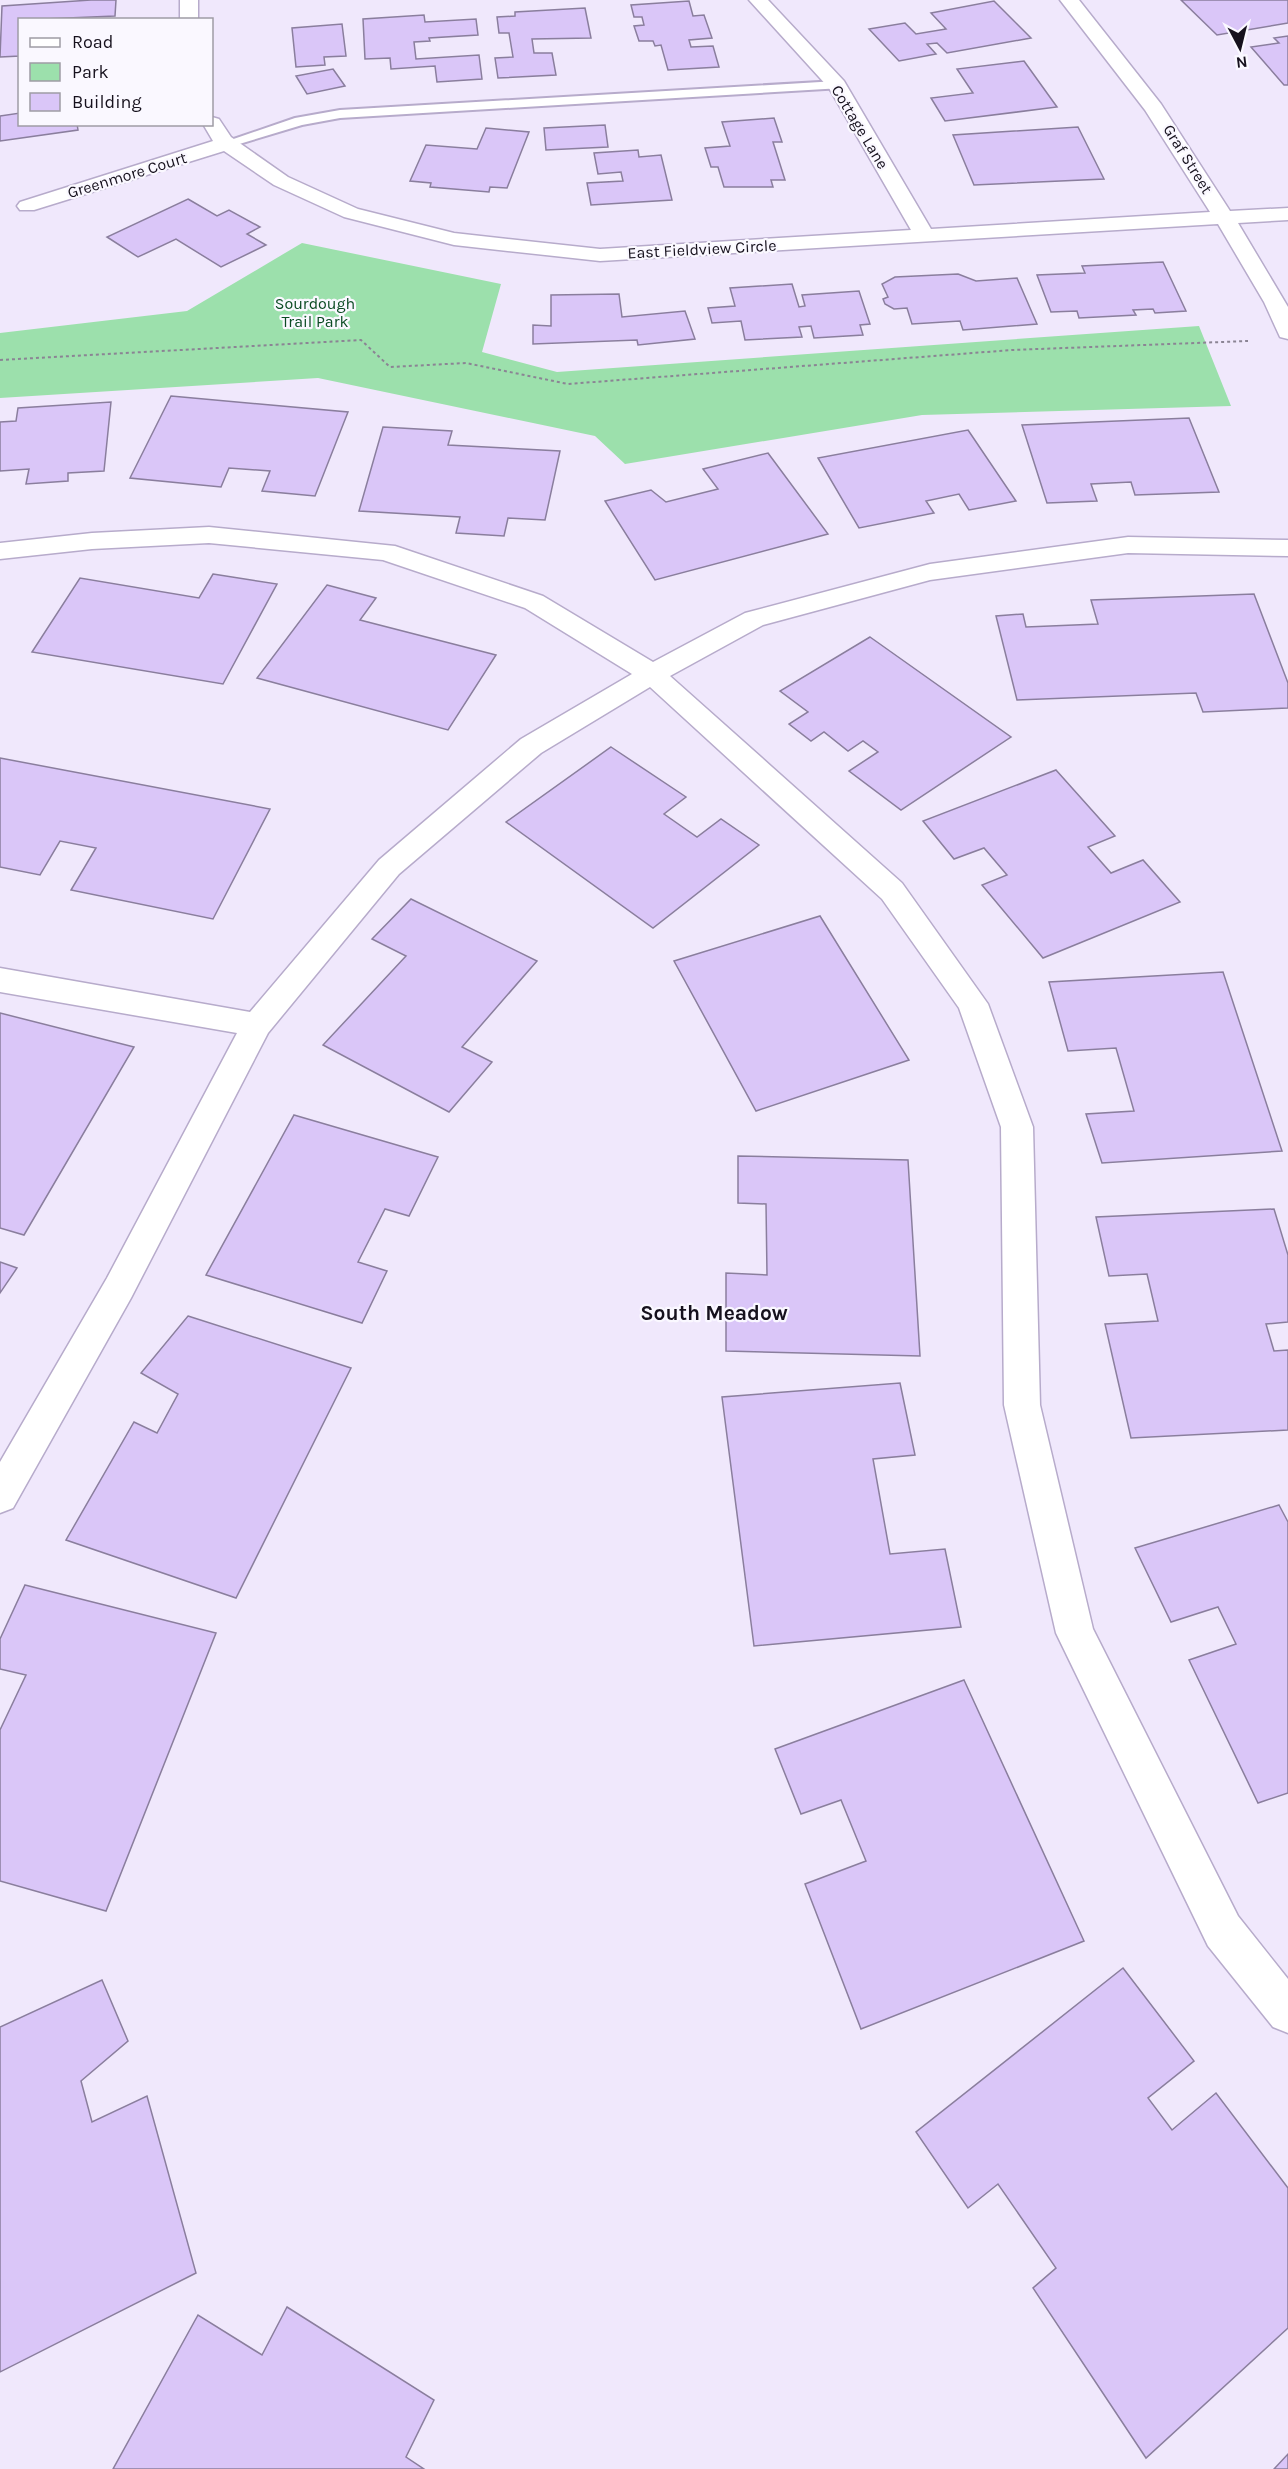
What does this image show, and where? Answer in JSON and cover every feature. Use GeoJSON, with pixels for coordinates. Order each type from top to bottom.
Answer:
{"type":"FeatureCollection","features":[{"type":"Feature","properties":{"kind":"street"},"geometry":{"type":"LineString","coordinates":[[189,0],[189,18]]}},
{"type":"Feature","properties":{"kind":"street","name":"Cottage Lane"},"geometry":{"type":"LineString","coordinates":[[758,0],[837,85],[925,236]]}},
{"type":"Feature","properties":{"kind":"street","name":"Graf Street"},"geometry":{"type":"LineString","coordinates":[[1069,0],[1104,38],[1169,127],[1275,302],[1288,332]]}},
{"type":"Feature","properties":{"kind":"street","name":"East Fieldview Circle"},"geometry":{"type":"LineString","coordinates":[[213,124],[226,144],[281,181],[351,213],[454,239],[600,255],[1288,214]]}},
{"type":"Feature","properties":{"kind":"street","name":"Greenmore Court"},"geometry":{"type":"LineString","coordinates":[[27,206],[226,144]]}},
{"type":"Feature","properties":{"kind":"street"},"geometry":{"type":"LineString","coordinates":[[0,551],[92,541],[209,534],[386,552],[534,602],[652,674],[891,891],[973,1004],[1017,1127],[1022,1405],[1075,1633],[1223,1931],[1288,2012]]}},
{"type":"Feature","properties":{"kind":"street"},"geometry":{"type":"LineString","coordinates":[[0,1496],[119,1288],[257,1025],[389,867],[531,746],[652,674],[754,619],[930,572],[1128,545],[1288,548]]}},
{"type":"Feature","properties":{"kind":"street"},"geometry":{"type":"LineString","coordinates":[[0,980],[257,1025]]}},
{"type":"Feature","properties":{"kind":"lane"},"geometry":{"type":"LineString","coordinates":[[226,144],[300,121],[340,114],[837,85]]}},
{"type":"Feature","properties":{"kind":"path"},"geometry":{"type":"LineString","coordinates":[[0,360],[362,340],[390,367],[466,363],[568,384],[1012,350],[1251,340]]}},
{"type":"Feature","properties":{"kind":"green space","name":"Sourdough Trail Park"},"geometry":{"type":"Polygon","coordinates":[[[302,243],[501,284],[482,352],[557,372],[1199,326],[1231,406],[922,415],[625,464],[595,436],[318,378],[0,398],[0,333],[187,311],[302,243]]]}},
{"type":"Feature","properties":{"kind":"building"},"geometry":{"type":"Polygon","coordinates":[[[116,0],[115,16],[18,18],[18,56],[0,57],[2,6],[116,0]]]}},
{"type":"Feature","properties":{"kind":"building"},"geometry":{"type":"Polygon","coordinates":[[[1181,0],[1288,0],[1288,23],[1217,35],[1181,0]]]}},
{"type":"Feature","properties":{"kind":"building"},"geometry":{"type":"Polygon","coordinates":[[[689,1],[693,16],[704,15],[712,38],[689,40],[691,47],[713,46],[719,67],[668,70],[661,45],[655,46],[653,41],[639,41],[634,26],[644,25],[642,17],[634,17],[631,5],[689,1]]]}},
{"type":"Feature","properties":{"kind":"building"},"geometry":{"type":"Polygon","coordinates":[[[994,1],[1031,38],[947,53],[937,43],[927,44],[936,54],[899,61],[869,29],[905,23],[916,34],[946,29],[931,13],[994,1]]]}},
{"type":"Feature","properties":{"kind":"building"},"geometry":{"type":"Polygon","coordinates":[[[585,8],[591,38],[532,39],[534,53],[552,53],[556,75],[498,78],[495,58],[513,57],[509,33],[499,33],[497,17],[515,16],[515,12],[585,8]]]}},
{"type":"Feature","properties":{"kind":"building"},"geometry":{"type":"Polygon","coordinates":[[[424,15],[425,22],[476,19],[478,35],[429,38],[430,41],[414,42],[416,59],[479,55],[482,79],[437,82],[435,66],[391,69],[390,58],[365,59],[363,19],[424,15]]]}},
{"type":"Feature","properties":{"kind":"building"},"geometry":{"type":"Polygon","coordinates":[[[342,24],[346,56],[324,57],[325,65],[296,67],[292,28],[342,24]]]}},
{"type":"Feature","properties":{"kind":"building"},"geometry":{"type":"Polygon","coordinates":[[[1288,36],[1288,85],[1284,85],[1251,47],[1279,43],[1274,38],[1288,36]]]}},
{"type":"Feature","properties":{"kind":"building"},"geometry":{"type":"Polygon","coordinates":[[[1024,61],[1057,107],[945,121],[931,98],[973,93],[957,69],[1024,61]]]}},
{"type":"Feature","properties":{"kind":"building"},"geometry":{"type":"Polygon","coordinates":[[[333,69],[345,86],[307,94],[296,76],[333,69]]]}},
{"type":"Feature","properties":{"kind":"building"},"geometry":{"type":"Polygon","coordinates":[[[18,113],[18,126],[77,126],[78,130],[0,141],[0,116],[18,113]]]}},
{"type":"Feature","properties":{"kind":"building"},"geometry":{"type":"Polygon","coordinates":[[[774,118],[782,142],[773,142],[785,180],[771,180],[773,187],[724,187],[718,167],[711,167],[705,148],[730,146],[722,122],[774,118]]]}},
{"type":"Feature","properties":{"kind":"building"},"geometry":{"type":"Polygon","coordinates":[[[605,125],[608,147],[546,150],[544,128],[605,125]]]}},
{"type":"Feature","properties":{"kind":"building"},"geometry":{"type":"Polygon","coordinates":[[[1078,127],[1104,179],[974,185],[953,135],[1078,127]]]}},
{"type":"Feature","properties":{"kind":"building"},"geometry":{"type":"Polygon","coordinates":[[[486,128],[529,132],[507,188],[490,187],[489,192],[430,187],[431,183],[410,181],[426,145],[477,149],[486,128]]]}},
{"type":"Feature","properties":{"kind":"building"},"geometry":{"type":"Polygon","coordinates":[[[638,150],[639,157],[661,155],[672,200],[591,205],[587,183],[623,181],[621,172],[598,174],[594,153],[638,150]]]}},
{"type":"Feature","properties":{"kind":"building"},"geometry":{"type":"Polygon","coordinates":[[[188,199],[217,216],[229,210],[260,227],[247,234],[266,245],[221,267],[176,239],[138,257],[107,237],[188,199]]]}},
{"type":"Feature","properties":{"kind":"building"},"geometry":{"type":"Polygon","coordinates":[[[1163,262],[1186,311],[1155,313],[1153,309],[1133,310],[1136,315],[1079,318],[1077,311],[1051,312],[1037,275],[1085,273],[1082,266],[1163,262]]]}},
{"type":"Feature","properties":{"kind":"building"},"geometry":{"type":"Polygon","coordinates":[[[958,274],[976,281],[1017,278],[1037,324],[963,330],[960,321],[912,324],[907,308],[894,309],[885,304],[883,299],[888,297],[882,284],[895,277],[958,274]]]}},
{"type":"Feature","properties":{"kind":"building"},"geometry":{"type":"Polygon","coordinates":[[[792,284],[799,307],[805,306],[802,295],[859,291],[870,324],[860,325],[863,335],[814,338],[811,326],[799,327],[802,337],[745,340],[741,321],[712,323],[708,308],[735,306],[730,288],[792,284]]]}},
{"type":"Feature","properties":{"kind":"building"},"geometry":{"type":"Polygon","coordinates":[[[619,294],[622,317],[685,311],[695,339],[638,345],[637,340],[533,344],[533,325],[551,326],[551,295],[619,294]]]}},
{"type":"Feature","properties":{"kind":"building"},"geometry":{"type":"Polygon","coordinates":[[[171,396],[348,412],[315,496],[262,491],[270,471],[229,468],[221,487],[130,478],[171,396]]]}},
{"type":"Feature","properties":{"kind":"building"},"geometry":{"type":"Polygon","coordinates":[[[111,402],[104,471],[68,473],[68,481],[26,484],[29,469],[0,471],[0,422],[16,421],[18,408],[111,402]]]}},
{"type":"Feature","properties":{"kind":"building"},"geometry":{"type":"Polygon","coordinates":[[[1189,418],[1219,492],[1135,495],[1131,482],[1091,484],[1097,501],[1047,503],[1022,425],[1189,418]]]}},
{"type":"Feature","properties":{"kind":"building"},"geometry":{"type":"Polygon","coordinates":[[[383,427],[452,431],[448,445],[560,451],[545,520],[508,518],[504,536],[456,533],[460,517],[359,511],[383,427]]]}},
{"type":"Feature","properties":{"kind":"building"},"geometry":{"type":"Polygon","coordinates":[[[968,430],[1016,501],[969,510],[959,494],[926,501],[934,513],[859,528],[818,458],[968,430]]]}},
{"type":"Feature","properties":{"kind":"building"},"geometry":{"type":"Polygon","coordinates":[[[768,453],[828,534],[655,580],[605,501],[651,490],[666,502],[718,489],[703,469],[768,453]]]}},
{"type":"Feature","properties":{"kind":"building"},"geometry":{"type":"Polygon","coordinates":[[[213,574],[277,584],[223,684],[32,652],[80,578],[199,598],[213,574]]]}},
{"type":"Feature","properties":{"kind":"building"},"geometry":{"type":"Polygon","coordinates":[[[327,585],[376,598],[360,620],[496,655],[448,730],[257,678],[327,585]]]}},
{"type":"Feature","properties":{"kind":"building"},"geometry":{"type":"Polygon","coordinates":[[[1254,594],[1288,683],[1288,708],[1203,712],[1196,693],[1017,700],[996,616],[1023,614],[1026,627],[1098,624],[1091,600],[1254,594]]]}},
{"type":"Feature","properties":{"kind":"building"},"geometry":{"type":"Polygon","coordinates":[[[870,637],[1011,737],[901,810],[849,771],[878,752],[863,741],[848,751],[824,732],[811,741],[789,724],[808,712],[780,691],[870,637]]]}},
{"type":"Feature","properties":{"kind":"building"},"geometry":{"type":"Polygon","coordinates":[[[611,747],[686,797],[664,814],[697,837],[721,819],[759,845],[653,928],[506,822],[611,747]]]}},
{"type":"Feature","properties":{"kind":"building"},"geometry":{"type":"Polygon","coordinates":[[[0,758],[270,809],[213,919],[71,890],[96,848],[60,841],[40,875],[0,867],[0,758]]]}},
{"type":"Feature","properties":{"kind":"building"},"geometry":{"type":"Polygon","coordinates":[[[1056,770],[1115,836],[1088,847],[1111,873],[1143,860],[1180,902],[1043,958],[982,885],[1007,875],[984,848],[954,859],[923,821],[1056,770]]]}},
{"type":"Feature","properties":{"kind":"building"},"geometry":{"type":"Polygon","coordinates":[[[411,899],[537,961],[462,1047],[492,1062],[449,1112],[323,1045],[406,956],[372,939],[411,899]]]}},
{"type":"Feature","properties":{"kind":"building"},"geometry":{"type":"Polygon","coordinates":[[[820,916],[909,1060],[756,1111],[674,961],[820,916]]]}},
{"type":"Feature","properties":{"kind":"building"},"geometry":{"type":"Polygon","coordinates":[[[1223,972],[1282,1151],[1102,1163],[1086,1114],[1134,1111],[1116,1048],[1068,1051],[1049,982],[1223,972]]]}},
{"type":"Feature","properties":{"kind":"building"},"geometry":{"type":"Polygon","coordinates":[[[0,1013],[134,1047],[24,1235],[0,1228],[0,1013]]]}},
{"type":"Feature","properties":{"kind":"building"},"geometry":{"type":"Polygon","coordinates":[[[294,1115],[438,1157],[409,1216],[385,1209],[358,1262],[387,1271],[362,1323],[206,1275],[294,1115]]]}},
{"type":"Feature","properties":{"kind":"building"},"geometry":{"type":"Polygon","coordinates":[[[738,1156],[908,1160],[920,1356],[726,1351],[726,1273],[767,1275],[766,1204],[738,1203],[738,1156]]]}},
{"type":"Feature","properties":{"kind":"building"},"geometry":{"type":"Polygon","coordinates":[[[1274,1209],[1288,1255],[1288,1322],[1266,1324],[1274,1351],[1288,1350],[1288,1430],[1131,1438],[1105,1324],[1158,1321],[1147,1274],[1109,1276],[1096,1217],[1274,1209]]]}},
{"type":"Feature","properties":{"kind":"building"},"geometry":{"type":"Polygon","coordinates":[[[0,1262],[17,1268],[0,1293],[0,1262]]]}},
{"type":"Feature","properties":{"kind":"building"},"geometry":{"type":"Polygon","coordinates":[[[188,1316],[351,1368],[236,1598],[66,1540],[134,1422],[157,1433],[178,1394],[141,1373],[188,1316]]]}},
{"type":"Feature","properties":{"kind":"building"},"geometry":{"type":"Polygon","coordinates":[[[900,1383],[915,1455],[873,1459],[890,1554],[945,1549],[961,1627],[754,1646],[722,1397],[900,1383]]]}},
{"type":"Feature","properties":{"kind":"building"},"geometry":{"type":"Polygon","coordinates":[[[1279,1505],[1288,1522],[1288,1793],[1258,1803],[1189,1660],[1236,1644],[1218,1607],[1171,1622],[1135,1548],[1279,1505]]]}},
{"type":"Feature","properties":{"kind":"building"},"geometry":{"type":"Polygon","coordinates":[[[25,1585],[216,1633],[106,1911],[0,1881],[0,1730],[26,1675],[0,1669],[0,1639],[25,1585]]]}},
{"type":"Feature","properties":{"kind":"building"},"geometry":{"type":"Polygon","coordinates":[[[964,1680],[1084,1941],[861,2029],[805,1884],[866,1861],[841,1800],[801,1814],[775,1749],[964,1680]]]}},
{"type":"Feature","properties":{"kind":"building"},"geometry":{"type":"Polygon","coordinates":[[[1123,1968],[1194,2061],[1148,2098],[1172,2130],[1216,2093],[1288,2188],[1288,2328],[1146,2458],[1033,2288],[1056,2268],[998,2184],[968,2208],[916,2132],[1123,1968]]]}},
{"type":"Feature","properties":{"kind":"building"},"geometry":{"type":"Polygon","coordinates":[[[102,1980],[128,2041],[81,2081],[92,2122],[147,2096],[196,2273],[0,2372],[0,2027],[102,1980]]]}},
{"type":"Feature","properties":{"kind":"building"},"geometry":{"type":"Polygon","coordinates":[[[287,2307],[434,2400],[406,2457],[424,2469],[113,2469],[198,2315],[262,2355],[287,2307]]]}},
{"type":"Feature","properties":{"kind":"building"},"geometry":{"type":"Polygon","coordinates":[[[1288,2454],[1288,2469],[1274,2469],[1288,2454]]]}},
{"type":"Feature","properties":{"kind":"district","name":"South Meadow"},"geometry":{"type":"Point","coordinates":[714,1313]}}]}
